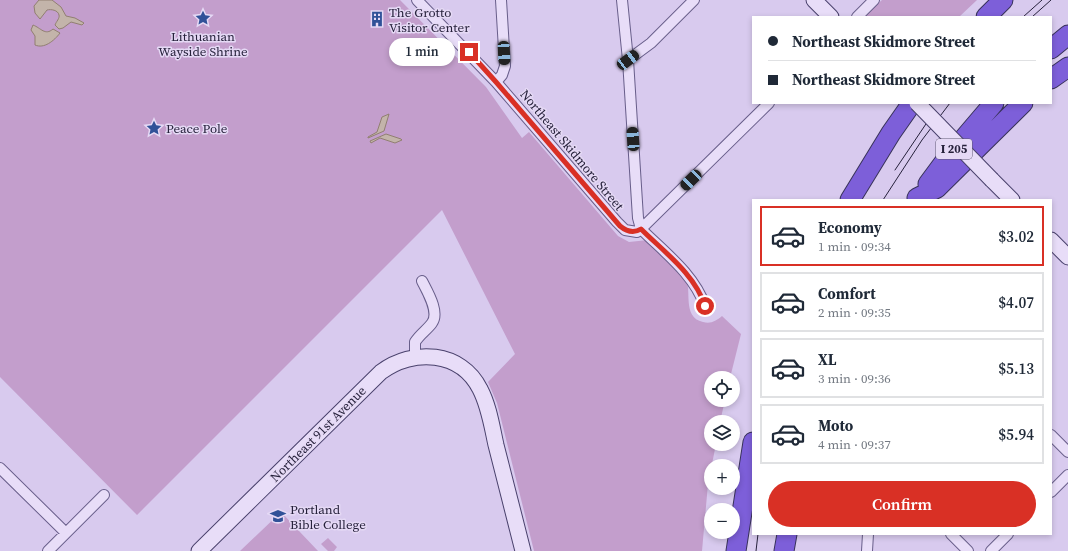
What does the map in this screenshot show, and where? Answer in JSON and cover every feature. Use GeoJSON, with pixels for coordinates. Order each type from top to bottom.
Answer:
{"type":"FeatureCollection","features":[{"type":"Feature","properties":{"kind":"highway"},"geometry":{"type":"LineString","coordinates":[[987,16],[1003,0]]}},
{"type":"Feature","properties":{"kind":"highway"},"geometry":{"type":"LineString","coordinates":[[1052,48],[1068,35]]}},
{"type":"Feature","properties":{"kind":"highway"},"geometry":{"type":"LineString","coordinates":[[1052,78],[1068,67]]}},
{"type":"Feature","properties":{"kind":"highway"},"geometry":{"type":"LineString","coordinates":[[851,199],[887,139],[911,104]]}},
{"type":"Feature","properties":{"kind":"highway","name":"I 205"},"geometry":{"type":"LineString","coordinates":[[917,199],[948,157],[993,104]]}},
{"type":"Feature","properties":{"kind":"highway"},"geometry":{"type":"LineString","coordinates":[[917,199],[937,188],[1022,104]]}},
{"type":"Feature","properties":{"kind":"highway"},"geometry":{"type":"LineString","coordinates":[[736,551],[752,448]]}},
{"type":"Feature","properties":{"kind":"highway"},"geometry":{"type":"LineString","coordinates":[[784,551],[787,535]]}},
{"type":"Feature","properties":{"kind":"street","name":"Northeast Skidmore Street"},"geometry":{"type":"LineString","coordinates":[[417,0],[496,82],[620,226],[625,230],[632,232],[637,232],[641,229]]}},
{"type":"Feature","properties":{"kind":"street"},"geometry":{"type":"LineString","coordinates":[[496,82],[502,74],[505,66],[501,0]]}},
{"type":"Feature","properties":{"kind":"street"},"geometry":{"type":"LineString","coordinates":[[622,0],[628,60],[638,218],[641,229],[688,276],[698,291],[705,306]]}},
{"type":"Feature","properties":{"kind":"street"},"geometry":{"type":"LineString","coordinates":[[628,60],[651,43],[694,0]]}},
{"type":"Feature","properties":{"kind":"street"},"geometry":{"type":"LineString","coordinates":[[814,0],[830,16]]}},
{"type":"Feature","properties":{"kind":"street"},"geometry":{"type":"LineString","coordinates":[[858,16],[874,0]]}},
{"type":"Feature","properties":{"kind":"street"},"geometry":{"type":"LineString","coordinates":[[641,229],[768,104]]}},
{"type":"Feature","properties":{"kind":"street"},"geometry":{"type":"LineString","coordinates":[[918,104],[1011,199]]}},
{"type":"Feature","properties":{"kind":"street"},"geometry":{"type":"LineString","coordinates":[[1052,241],[1068,257]]}},
{"type":"Feature","properties":{"kind":"street"},"geometry":{"type":"LineString","coordinates":[[422,281],[435,312],[435,318],[415,342],[415,356],[437,357],[452,362],[468,373],[481,390],[489,415],[523,551]]}},
{"type":"Feature","properties":{"kind":"street","name":"Northeast 91st Avenue"},"geometry":{"type":"LineString","coordinates":[[199,551],[378,375],[395,363],[415,356]]}},
{"type":"Feature","properties":{"kind":"street"},"geometry":{"type":"LineString","coordinates":[[1052,436],[1068,452]]}},
{"type":"Feature","properties":{"kind":"street"},"geometry":{"type":"LineString","coordinates":[[0,468],[66,534]]}},
{"type":"Feature","properties":{"kind":"street"},"geometry":{"type":"LineString","coordinates":[[1052,491],[1068,475]]}},
{"type":"Feature","properties":{"kind":"street"},"geometry":{"type":"LineString","coordinates":[[48,551],[104,496]]}},
{"type":"Feature","properties":{"kind":"street"},"geometry":{"type":"LineString","coordinates":[[867,551],[868,535]]}},
{"type":"Feature","properties":{"kind":"street"},"geometry":{"type":"LineString","coordinates":[[952,535],[968,551]]}},
{"type":"Feature","properties":{"kind":"street"},"geometry":{"type":"LineString","coordinates":[[991,551],[1007,535]]}},
{"type":"Feature","properties":{"kind":"shaded area"},"geometry":{"type":"Polygon","coordinates":[[[0,0],[400,0],[486,87],[522,138],[529,132],[618,236],[629,242],[648,240],[683,275],[687,283],[690,309],[692,315],[696,319],[708,323],[715,321],[722,316],[741,334],[732,371],[704,371],[704,407],[723,407],[722,415],[704,415],[704,451],[715,451],[713,459],[704,459],[704,495],[707,495],[706,503],[704,503],[702,551],[534,551],[497,403],[488,382],[515,354],[442,210],[137,515],[0,377],[0,0]]]}},
{"type":"Feature","properties":{"kind":"shaded area"},"geometry":{"type":"Polygon","coordinates":[[[39,0],[52,0],[61,7],[66,16],[75,18],[84,23],[82,25],[71,22],[59,29],[55,25],[59,16],[56,11],[47,10],[40,19],[35,13],[34,6],[39,0]]]}},
{"type":"Feature","properties":{"kind":"shaded area"},"geometry":{"type":"Polygon","coordinates":[[[882,0],[977,0],[960,16],[864,16],[882,0]]]}},
{"type":"Feature","properties":{"kind":"shaded area"},"geometry":{"type":"Polygon","coordinates":[[[33,25],[45,32],[53,29],[60,33],[49,44],[38,46],[35,45],[35,36],[31,30],[33,25]]]}},
{"type":"Feature","properties":{"kind":"shaded area"},"geometry":{"type":"Polygon","coordinates":[[[389,114],[384,131],[368,138],[377,132],[382,117],[389,114]]]}},
{"type":"Feature","properties":{"kind":"shaded area"},"geometry":{"type":"Polygon","coordinates":[[[386,134],[402,140],[395,143],[380,138],[371,143],[370,141],[386,134]]]}},
{"type":"Feature","properties":{"kind":"shaded area"},"geometry":{"type":"Polygon","coordinates":[[[281,512],[318,551],[240,551],[281,512]]]}},
{"type":"Feature","properties":{"kind":"shaded area"},"geometry":{"type":"Polygon","coordinates":[[[328,538],[337,547],[334,551],[328,551],[321,544],[328,538]]]}},
{"type":"Feature","properties":{"kind":"tram line"},"geometry":{"type":"LineString","coordinates":[[1024,16],[1042,0]]}},
{"type":"Feature","properties":{"kind":"tram line"},"geometry":{"type":"LineString","coordinates":[[1033,16],[1051,0]]}},
{"type":"Feature","properties":{"kind":"tram line"},"geometry":{"type":"LineString","coordinates":[[884,199],[922,140],[949,104]]}},
{"type":"Feature","properties":{"kind":"tram line"},"geometry":{"type":"LineString","coordinates":[[895,170],[932,115]]}},
{"type":"Feature","properties":{"kind":"tram line"},"geometry":{"type":"LineString","coordinates":[[756,551],[758,535]]}},
{"type":"Feature","properties":{"kind":"place","name":"Lithuanian Wayside Shrine"},"geometry":{"type":"Point","coordinates":[203,18]}},
{"type":"Feature","properties":{"kind":"place","name":"The Grotto Visitor Center"},"geometry":{"type":"Point","coordinates":[377,19]}},
{"type":"Feature","properties":{"kind":"place","name":"Peace Pole"},"geometry":{"type":"Point","coordinates":[154,128]}},
{"type":"Feature","properties":{"kind":"place","name":"Portland Bible College"},"geometry":{"type":"Point","coordinates":[278,516]}},
{"type":"Feature","properties":{"kind":"route"},"geometry":{"type":"LineString","coordinates":[[469,52],[620,226],[625,230],[632,232],[637,232],[641,229],[688,276],[702,298],[705,306]]}}]}
